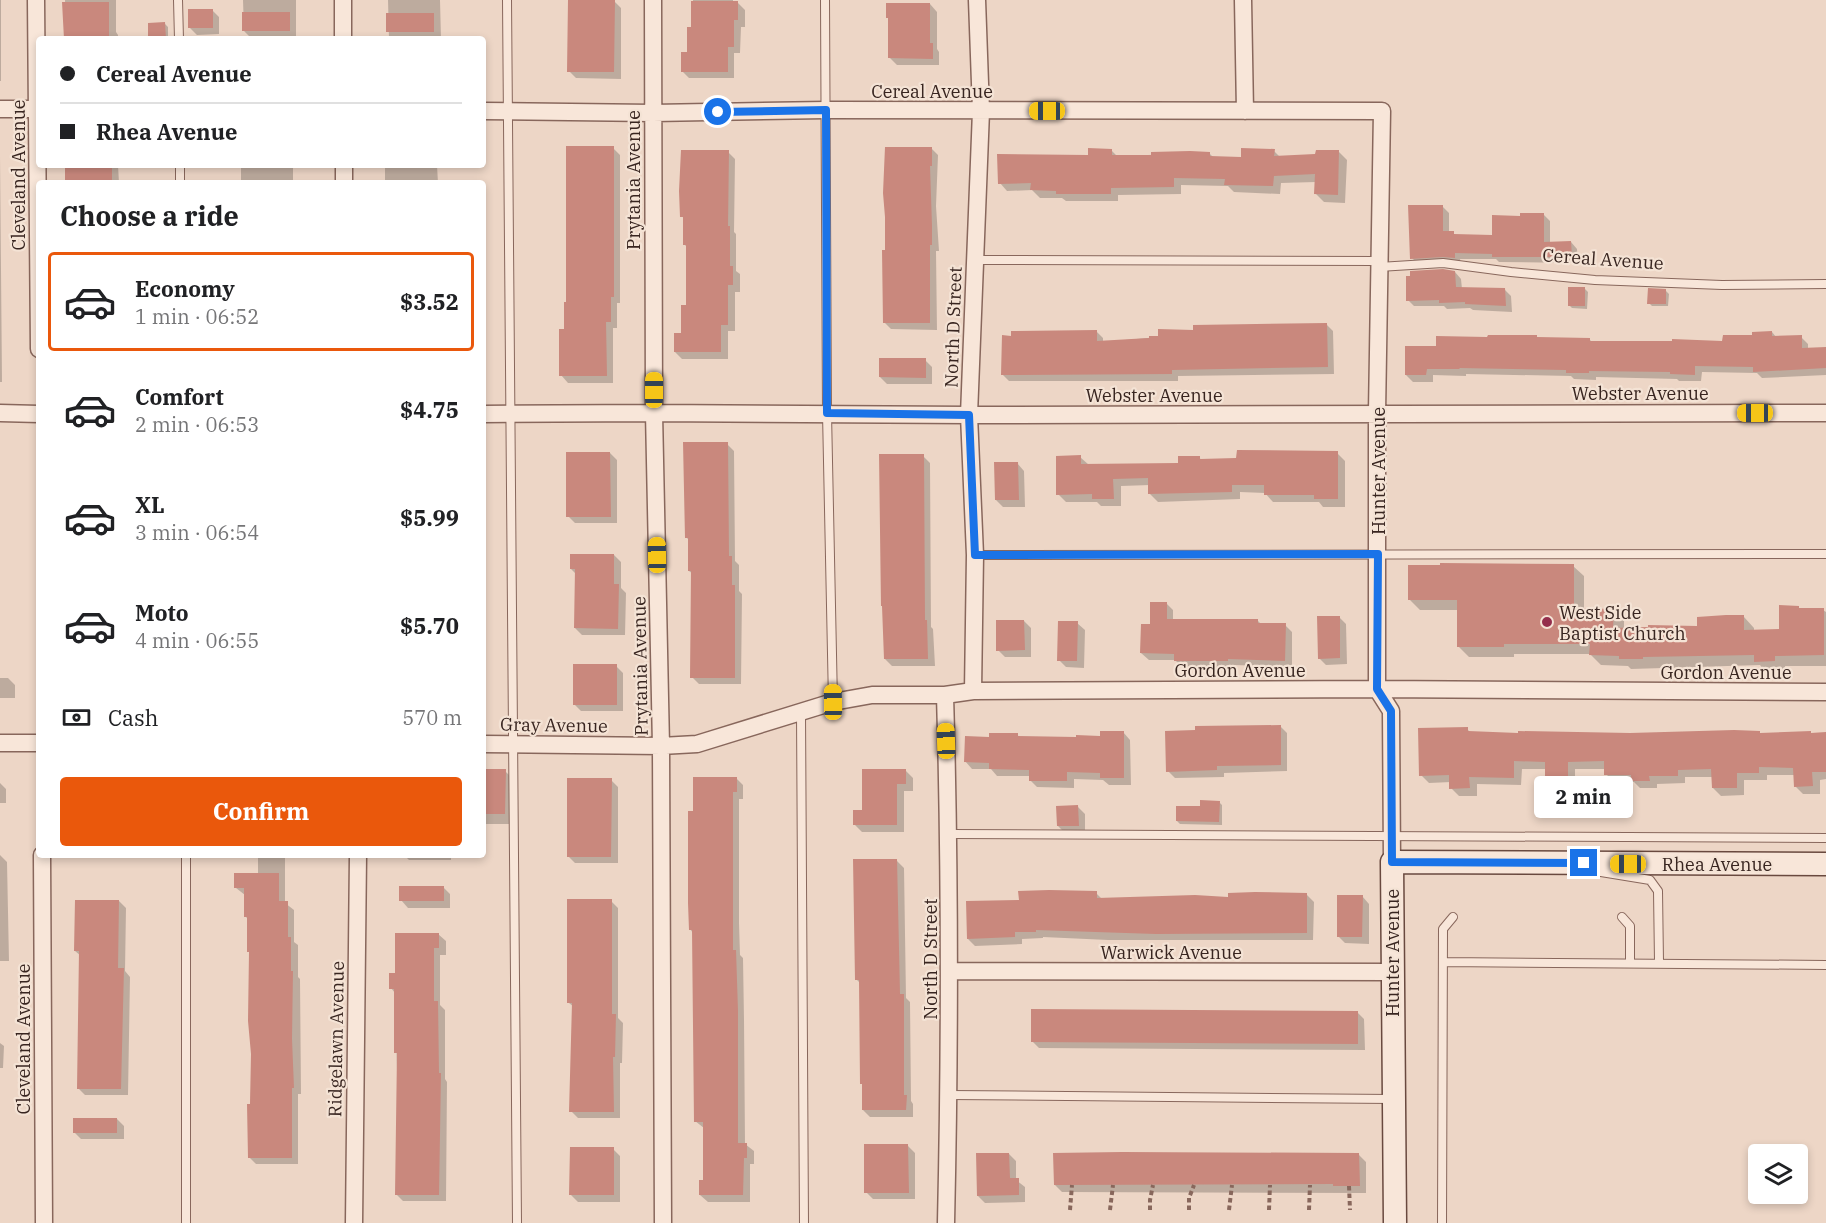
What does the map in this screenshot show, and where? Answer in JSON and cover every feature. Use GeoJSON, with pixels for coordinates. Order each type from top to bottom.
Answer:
{"type":"FeatureCollection","features":[{"type":"Feature","properties":{"kind":"street","name":"Cleveland Avenue"},"geometry":{"type":"LineString","coordinates":[[36,0],[37,36]]}},
{"type":"Feature","properties":{"kind":"street"},"geometry":{"type":"LineString","coordinates":[[343,0],[343,36]]}},
{"type":"Feature","properties":{"kind":"street","name":"Prytania Avenue"},"geometry":{"type":"LineString","coordinates":[[653,0],[654,413],[661,746],[663,1223]]}},
{"type":"Feature","properties":{"kind":"street","name":"North D Street"},"geometry":{"type":"LineString","coordinates":[[973,691],[975,555],[969,415],[981,111],[977,0]]}},
{"type":"Feature","properties":{"kind":"street"},"geometry":{"type":"LineString","coordinates":[[1243,0],[1245,111]]}},
{"type":"Feature","properties":{"kind":"street"},"geometry":{"type":"LineString","coordinates":[[0,109],[36,109]]}},
{"type":"Feature","properties":{"kind":"street","name":"Cereal Avenue"},"geometry":{"type":"LineString","coordinates":[[486,111],[653,113],[826,110],[1382,111]]}},
{"type":"Feature","properties":{"kind":"street","name":"Hunter Avenue"},"geometry":{"type":"LineString","coordinates":[[1382,111],[1377,413],[1377,689],[1391,711],[1395,1223]]}},
{"type":"Feature","properties":{"kind":"street"},"geometry":{"type":"LineString","coordinates":[[0,413],[36,414]]}},
{"type":"Feature","properties":{"kind":"street","name":"Webster Avenue"},"geometry":{"type":"LineString","coordinates":[[486,414],[1826,413]]}},
{"type":"Feature","properties":{"kind":"street","name":"Gordon Avenue"},"geometry":{"type":"LineString","coordinates":[[661,746],[697,744],[833,702],[872,695],[945,695],[973,691],[1377,689],[1826,692]]}},
{"type":"Feature","properties":{"kind":"street","name":"North D Street"},"geometry":{"type":"LineString","coordinates":[[945,695],[949,834],[949,1095],[946,1223]]}},
{"type":"Feature","properties":{"kind":"street"},"geometry":{"type":"LineString","coordinates":[[0,743],[36,743]]}},
{"type":"Feature","properties":{"kind":"street","name":"Gray Avenue"},"geometry":{"type":"LineString","coordinates":[[486,744],[661,746]]}},
{"type":"Feature","properties":{"kind":"street","name":"Cleveland Avenue"},"geometry":{"type":"LineString","coordinates":[[42,858],[44,1223]]}},
{"type":"Feature","properties":{"kind":"street","name":"Ridgelawn Avenue"},"geometry":{"type":"LineString","coordinates":[[354,1223],[358,858]]}},
{"type":"Feature","properties":{"kind":"street","name":"Rhea Avenue"},"geometry":{"type":"LineString","coordinates":[[1392,862],[1826,864]]}},
{"type":"Feature","properties":{"kind":"street","name":"Warwick Avenue"},"geometry":{"type":"LineString","coordinates":[[949,970],[1392,972]]}},
{"type":"Feature","properties":{"kind":"lane"},"geometry":{"type":"LineString","coordinates":[[178,0],[179,36]]}},
{"type":"Feature","properties":{"kind":"lane"},"geometry":{"type":"LineString","coordinates":[[507,0],[517,1223]]}},
{"type":"Feature","properties":{"kind":"lane"},"geometry":{"type":"LineString","coordinates":[[825,0],[827,413],[833,702]]}},
{"type":"Feature","properties":{"kind":"lane","name":"Cereal Avenue"},"geometry":{"type":"LineString","coordinates":[[975,260],[1443,263],[1595,280],[1722,285],[1826,284]]}},
{"type":"Feature","properties":{"kind":"lane"},"geometry":{"type":"LineString","coordinates":[[975,555],[1826,554]]}},
{"type":"Feature","properties":{"kind":"lane"},"geometry":{"type":"LineString","coordinates":[[801,713],[804,1223]]}},
{"type":"Feature","properties":{"kind":"lane"},"geometry":{"type":"LineString","coordinates":[[949,834],[1826,838]]}},
{"type":"Feature","properties":{"kind":"lane"},"geometry":{"type":"LineString","coordinates":[[186,858],[186,1223]]}},
{"type":"Feature","properties":{"kind":"lane"},"geometry":{"type":"LineString","coordinates":[[1562,863],[1650,880],[1658,891],[1659,962]]}},
{"type":"Feature","properties":{"kind":"lane"},"geometry":{"type":"LineString","coordinates":[[1442,1223],[1443,929],[1453,917]]}},
{"type":"Feature","properties":{"kind":"lane"},"geometry":{"type":"LineString","coordinates":[[1622,917],[1630,926],[1630,962]]}},
{"type":"Feature","properties":{"kind":"lane"},"geometry":{"type":"LineString","coordinates":[[1443,962],[1826,965]]}},
{"type":"Feature","properties":{"kind":"lane"},"geometry":{"type":"LineString","coordinates":[[949,1095],[1394,1099]]}},
{"type":"Feature","properties":{"kind":"path"},"geometry":{"type":"LineString","coordinates":[[1070,1210],[1072,1185]]}},
{"type":"Feature","properties":{"kind":"path"},"geometry":{"type":"LineString","coordinates":[[1110,1210],[1113,1185]]}},
{"type":"Feature","properties":{"kind":"path"},"geometry":{"type":"LineString","coordinates":[[1150,1210],[1153,1185]]}},
{"type":"Feature","properties":{"kind":"path"},"geometry":{"type":"LineString","coordinates":[[1189,1210],[1189,1198],[1194,1185]]}},
{"type":"Feature","properties":{"kind":"path"},"geometry":{"type":"LineString","coordinates":[[1229,1210],[1232,1185]]}},
{"type":"Feature","properties":{"kind":"path"},"geometry":{"type":"LineString","coordinates":[[1269,1210],[1270,1185]]}},
{"type":"Feature","properties":{"kind":"path"},"geometry":{"type":"LineString","coordinates":[[1309,1210],[1310,1185]]}},
{"type":"Feature","properties":{"kind":"path"},"geometry":{"type":"LineString","coordinates":[[1349,1186],[1350,1210]]}},
{"type":"Feature","properties":{"kind":"building"},"geometry":{"type":"Polygon","coordinates":[[[568,0],[615,0],[614,72],[567,72],[568,0]]]}},
{"type":"Feature","properties":{"kind":"building"},"geometry":{"type":"Polygon","coordinates":[[[691,1],[738,1],[738,20],[734,20],[734,47],[728,47],[728,72],[681,72],[681,52],[687,52],[687,27],[691,27],[691,1]]]}},
{"type":"Feature","properties":{"kind":"building"},"geometry":{"type":"Polygon","coordinates":[[[62,2],[109,2],[109,36],[64,36],[62,2]]]}},
{"type":"Feature","properties":{"kind":"building"},"geometry":{"type":"Polygon","coordinates":[[[886,3],[930,3],[930,43],[933,43],[933,59],[888,58],[886,3]]]}},
{"type":"Feature","properties":{"kind":"building"},"geometry":{"type":"Polygon","coordinates":[[[188,9],[213,9],[213,28],[188,28],[188,9]]]}},
{"type":"Feature","properties":{"kind":"building"},"geometry":{"type":"Polygon","coordinates":[[[242,12],[290,12],[290,31],[242,31],[242,12]]]}},
{"type":"Feature","properties":{"kind":"building"},"geometry":{"type":"Polygon","coordinates":[[[386,13],[434,13],[434,32],[386,32],[386,13]]]}},
{"type":"Feature","properties":{"kind":"building"},"geometry":{"type":"Polygon","coordinates":[[[165,22],[166,36],[148,36],[148,23],[165,22]]]}},
{"type":"Feature","properties":{"kind":"building"},"geometry":{"type":"Polygon","coordinates":[[[566,146],[614,146],[614,297],[611,297],[611,322],[606,322],[607,376],[559,376],[559,329],[564,329],[564,302],[566,302],[566,146]]]}},
{"type":"Feature","properties":{"kind":"building"},"geometry":{"type":"Polygon","coordinates":[[[885,147],[932,147],[930,323],[883,323],[882,250],[885,250],[883,193],[885,147]]]}},
{"type":"Feature","properties":{"kind":"building"},"geometry":{"type":"Polygon","coordinates":[[[1088,148],[1112,149],[1112,155],[1151,155],[1151,152],[1190,151],[1210,152],[1210,156],[1241,157],[1241,148],[1275,149],[1274,156],[1315,154],[1316,150],[1339,150],[1338,195],[1314,194],[1315,174],[1274,176],[1273,186],[1224,185],[1225,179],[1174,178],[1174,187],[1111,188],[1111,194],[1056,194],[1056,191],[1030,190],[1031,183],[998,184],[997,154],[1088,155],[1088,148]]]}},
{"type":"Feature","properties":{"kind":"building"},"geometry":{"type":"Polygon","coordinates":[[[681,150],[729,150],[728,226],[730,226],[730,266],[733,266],[733,285],[728,285],[728,325],[721,325],[721,352],[674,352],[674,333],[681,333],[681,305],[686,305],[686,245],[683,245],[683,217],[680,217],[679,191],[681,150]]]}},
{"type":"Feature","properties":{"kind":"building"},"geometry":{"type":"Polygon","coordinates":[[[65,168],[112,168],[112,180],[65,180],[65,168]]]}},
{"type":"Feature","properties":{"kind":"building"},"geometry":{"type":"Polygon","coordinates":[[[1408,205],[1443,205],[1443,231],[1454,231],[1454,234],[1492,235],[1492,215],[1520,216],[1520,213],[1544,213],[1544,242],[1571,241],[1572,257],[1492,257],[1492,254],[1455,253],[1455,258],[1410,259],[1408,205]]]}},
{"type":"Feature","properties":{"kind":"building"},"geometry":{"type":"Polygon","coordinates":[[[1443,269],[1455,271],[1456,287],[1505,288],[1506,306],[1465,304],[1465,302],[1439,303],[1439,300],[1406,301],[1406,276],[1410,276],[1410,271],[1443,269]]]}},
{"type":"Feature","properties":{"kind":"building"},"geometry":{"type":"Polygon","coordinates":[[[1568,287],[1585,287],[1585,306],[1568,306],[1568,287]]]}},
{"type":"Feature","properties":{"kind":"building"},"geometry":{"type":"Polygon","coordinates":[[[1648,288],[1666,289],[1666,304],[1647,304],[1648,288]]]}},
{"type":"Feature","properties":{"kind":"building"},"geometry":{"type":"Polygon","coordinates":[[[1327,323],[1328,367],[1172,370],[1172,374],[1001,375],[1002,335],[1011,336],[1011,331],[1097,330],[1097,341],[1149,338],[1149,336],[1158,336],[1158,329],[1193,330],[1193,325],[1327,323]]]}},
{"type":"Feature","properties":{"kind":"building"},"geometry":{"type":"Polygon","coordinates":[[[1772,331],[1772,336],[1802,335],[1802,348],[1826,347],[1826,368],[1753,372],[1753,367],[1695,366],[1695,375],[1670,374],[1670,372],[1566,373],[1566,370],[1460,368],[1427,369],[1426,375],[1405,375],[1405,346],[1436,346],[1436,336],[1537,335],[1537,337],[1590,338],[1590,341],[1672,341],[1672,339],[1722,341],[1723,335],[1752,335],[1752,332],[1772,331]]]}},
{"type":"Feature","properties":{"kind":"building"},"geometry":{"type":"Polygon","coordinates":[[[879,358],[926,358],[926,378],[879,377],[879,358]]]}},
{"type":"Feature","properties":{"kind":"building"},"geometry":{"type":"Polygon","coordinates":[[[683,442],[728,442],[729,556],[732,556],[732,585],[735,585],[735,678],[690,678],[691,571],[688,571],[688,538],[685,538],[683,442]]]}},
{"type":"Feature","properties":{"kind":"building"},"geometry":{"type":"Polygon","coordinates":[[[1237,450],[1338,451],[1338,499],[1314,499],[1314,495],[1264,495],[1264,485],[1232,485],[1232,492],[1148,494],[1148,478],[1113,479],[1114,499],[1092,499],[1092,494],[1056,495],[1056,456],[1081,455],[1081,464],[1178,463],[1178,456],[1200,456],[1200,459],[1236,458],[1237,450]]]}},
{"type":"Feature","properties":{"kind":"building"},"geometry":{"type":"Polygon","coordinates":[[[566,452],[610,452],[611,517],[566,517],[566,452]]]}},
{"type":"Feature","properties":{"kind":"building"},"geometry":{"type":"Polygon","coordinates":[[[879,454],[924,454],[925,620],[927,620],[928,659],[884,659],[879,454]]]}},
{"type":"Feature","properties":{"kind":"building"},"geometry":{"type":"Polygon","coordinates":[[[994,462],[1018,462],[1019,500],[995,500],[994,462]]]}},
{"type":"Feature","properties":{"kind":"building"},"geometry":{"type":"Polygon","coordinates":[[[570,554],[614,554],[614,584],[619,584],[618,629],[574,628],[575,569],[570,569],[570,554]]]}},
{"type":"Feature","properties":{"kind":"building"},"geometry":{"type":"Polygon","coordinates":[[[1440,563],[1574,564],[1574,608],[1614,609],[1613,628],[1648,627],[1648,625],[1697,626],[1697,617],[1744,615],[1744,630],[1779,629],[1779,605],[1824,608],[1824,655],[1775,656],[1775,661],[1754,662],[1754,655],[1619,659],[1619,656],[1589,655],[1590,644],[1504,644],[1504,647],[1457,647],[1457,600],[1408,600],[1408,565],[1440,565],[1440,563]]]}},
{"type":"Feature","properties":{"kind":"building"},"geometry":{"type":"Polygon","coordinates":[[[1150,602],[1167,602],[1167,619],[1258,619],[1258,623],[1286,623],[1285,661],[1228,659],[1228,661],[1174,661],[1174,654],[1140,653],[1141,624],[1150,624],[1150,602]]]}},
{"type":"Feature","properties":{"kind":"building"},"geometry":{"type":"Polygon","coordinates":[[[1317,616],[1340,616],[1340,658],[1318,659],[1317,616]]]}},
{"type":"Feature","properties":{"kind":"building"},"geometry":{"type":"Polygon","coordinates":[[[996,620],[1024,620],[1025,650],[996,651],[996,620]]]}},
{"type":"Feature","properties":{"kind":"building"},"geometry":{"type":"Polygon","coordinates":[[[1058,621],[1078,621],[1077,661],[1057,661],[1058,621]]]}},
{"type":"Feature","properties":{"kind":"building"},"geometry":{"type":"Polygon","coordinates":[[[573,664],[617,664],[617,705],[573,705],[573,664]]]}},
{"type":"Feature","properties":{"kind":"building"},"geometry":{"type":"Polygon","coordinates":[[[1281,725],[1281,765],[1217,766],[1217,770],[1166,772],[1165,731],[1195,730],[1195,726],[1281,725]]]}},
{"type":"Feature","properties":{"kind":"building"},"geometry":{"type":"Polygon","coordinates":[[[1468,727],[1468,731],[1518,733],[1518,731],[1630,733],[1734,730],[1760,731],[1760,733],[1826,732],[1826,772],[1812,772],[1813,786],[1794,787],[1793,768],[1759,767],[1759,773],[1737,773],[1737,788],[1712,788],[1711,769],[1678,770],[1678,776],[1649,776],[1650,781],[1631,781],[1631,775],[1604,775],[1604,761],[1568,762],[1568,777],[1545,777],[1545,762],[1514,761],[1514,778],[1469,777],[1470,788],[1449,789],[1449,775],[1419,776],[1418,728],[1468,727]]]}},
{"type":"Feature","properties":{"kind":"building"},"geometry":{"type":"Polygon","coordinates":[[[1100,731],[1124,731],[1124,778],[1100,778],[1100,773],[1067,772],[1067,781],[1029,781],[1029,770],[989,769],[989,763],[964,762],[965,736],[989,737],[989,733],[1018,733],[1018,736],[1076,737],[1076,735],[1100,736],[1100,731]]]}},
{"type":"Feature","properties":{"kind":"building"},"geometry":{"type":"Polygon","coordinates":[[[486,769],[506,769],[505,814],[486,814],[486,769]]]}},
{"type":"Feature","properties":{"kind":"building"},"geometry":{"type":"Polygon","coordinates":[[[862,769],[906,769],[906,784],[897,784],[897,825],[853,825],[853,810],[862,810],[862,769]]]}},
{"type":"Feature","properties":{"kind":"building"},"geometry":{"type":"Polygon","coordinates":[[[693,777],[737,777],[737,792],[733,792],[733,950],[736,950],[738,1011],[738,1143],[747,1143],[747,1158],[744,1158],[743,1195],[699,1195],[699,1180],[703,1180],[703,1122],[694,1122],[692,930],[689,930],[688,903],[688,811],[693,811],[693,777]]]}},
{"type":"Feature","properties":{"kind":"building"},"geometry":{"type":"Polygon","coordinates":[[[567,778],[612,778],[611,857],[567,857],[567,778]]]}},
{"type":"Feature","properties":{"kind":"building"},"geometry":{"type":"Polygon","coordinates":[[[1200,800],[1220,801],[1219,822],[1176,821],[1176,806],[1200,806],[1200,800]]]}},
{"type":"Feature","properties":{"kind":"building"},"geometry":{"type":"Polygon","coordinates":[[[1078,805],[1079,826],[1057,826],[1056,806],[1078,805]]]}},
{"type":"Feature","properties":{"kind":"building"},"geometry":{"type":"Polygon","coordinates":[[[853,859],[897,859],[900,994],[904,994],[906,1110],[862,1110],[859,980],[855,980],[853,859]]]}},
{"type":"Feature","properties":{"kind":"building"},"geometry":{"type":"Polygon","coordinates":[[[234,873],[279,873],[279,901],[288,901],[288,937],[291,937],[291,971],[293,971],[292,1158],[248,1158],[247,1104],[250,1104],[251,1054],[248,1021],[249,952],[247,952],[247,917],[244,917],[244,888],[234,888],[234,873]]]}},
{"type":"Feature","properties":{"kind":"building"},"geometry":{"type":"Polygon","coordinates":[[[399,886],[444,886],[444,901],[399,901],[399,886]]]}},
{"type":"Feature","properties":{"kind":"building"},"geometry":{"type":"Polygon","coordinates":[[[1018,891],[1097,891],[1097,898],[1195,895],[1228,897],[1228,893],[1255,892],[1307,893],[1307,933],[1156,934],[1036,930],[1036,932],[1015,932],[1015,937],[967,939],[966,901],[1019,900],[1018,891]]]}},
{"type":"Feature","properties":{"kind":"building"},"geometry":{"type":"Polygon","coordinates":[[[1337,895],[1363,895],[1362,937],[1337,937],[1337,895]]]}},
{"type":"Feature","properties":{"kind":"building"},"geometry":{"type":"Polygon","coordinates":[[[567,899],[612,899],[612,1014],[616,1014],[615,1057],[613,1057],[614,1112],[569,1112],[572,1003],[567,1003],[567,899]]]}},
{"type":"Feature","properties":{"kind":"building"},"geometry":{"type":"Polygon","coordinates":[[[75,900],[119,900],[118,968],[124,968],[121,1089],[77,1089],[79,951],[74,951],[75,900]]]}},
{"type":"Feature","properties":{"kind":"building"},"geometry":{"type":"Polygon","coordinates":[[[395,933],[439,933],[439,948],[434,948],[434,1001],[438,1001],[439,1073],[441,1073],[439,1195],[395,1195],[397,1053],[394,1053],[394,989],[389,989],[389,973],[395,973],[395,933]]]}},
{"type":"Feature","properties":{"kind":"building"},"geometry":{"type":"Polygon","coordinates":[[[1031,1009],[1358,1011],[1358,1044],[1031,1042],[1031,1009]]]}},
{"type":"Feature","properties":{"kind":"building"},"geometry":{"type":"Polygon","coordinates":[[[73,1118],[117,1118],[117,1133],[73,1133],[73,1118]]]}},
{"type":"Feature","properties":{"kind":"building"},"geometry":{"type":"Polygon","coordinates":[[[864,1144],[908,1144],[909,1193],[864,1193],[864,1144]]]}},
{"type":"Feature","properties":{"kind":"building"},"geometry":{"type":"Polygon","coordinates":[[[570,1147],[614,1147],[614,1195],[569,1195],[570,1147]]]}},
{"type":"Feature","properties":{"kind":"building"},"geometry":{"type":"Polygon","coordinates":[[[976,1153],[1009,1153],[1010,1178],[1019,1178],[1019,1195],[977,1196],[976,1153]]]}},
{"type":"Feature","properties":{"kind":"building"},"geometry":{"type":"Polygon","coordinates":[[[1053,1153],[1359,1153],[1360,1186],[1333,1186],[1333,1184],[1054,1185],[1053,1153]]]}},
{"type":"Feature","properties":{"kind":"place","name":"West Side Baptist Church"},"geometry":{"type":"Point","coordinates":[1547,622]}},
{"type":"Feature","properties":{"kind":"route"},"geometry":{"type":"LineString","coordinates":[[718,112],[826,110],[827,413],[969,415],[975,555],[1378,554],[1377,689],[1391,711],[1392,862],[1584,863]]}}]}
